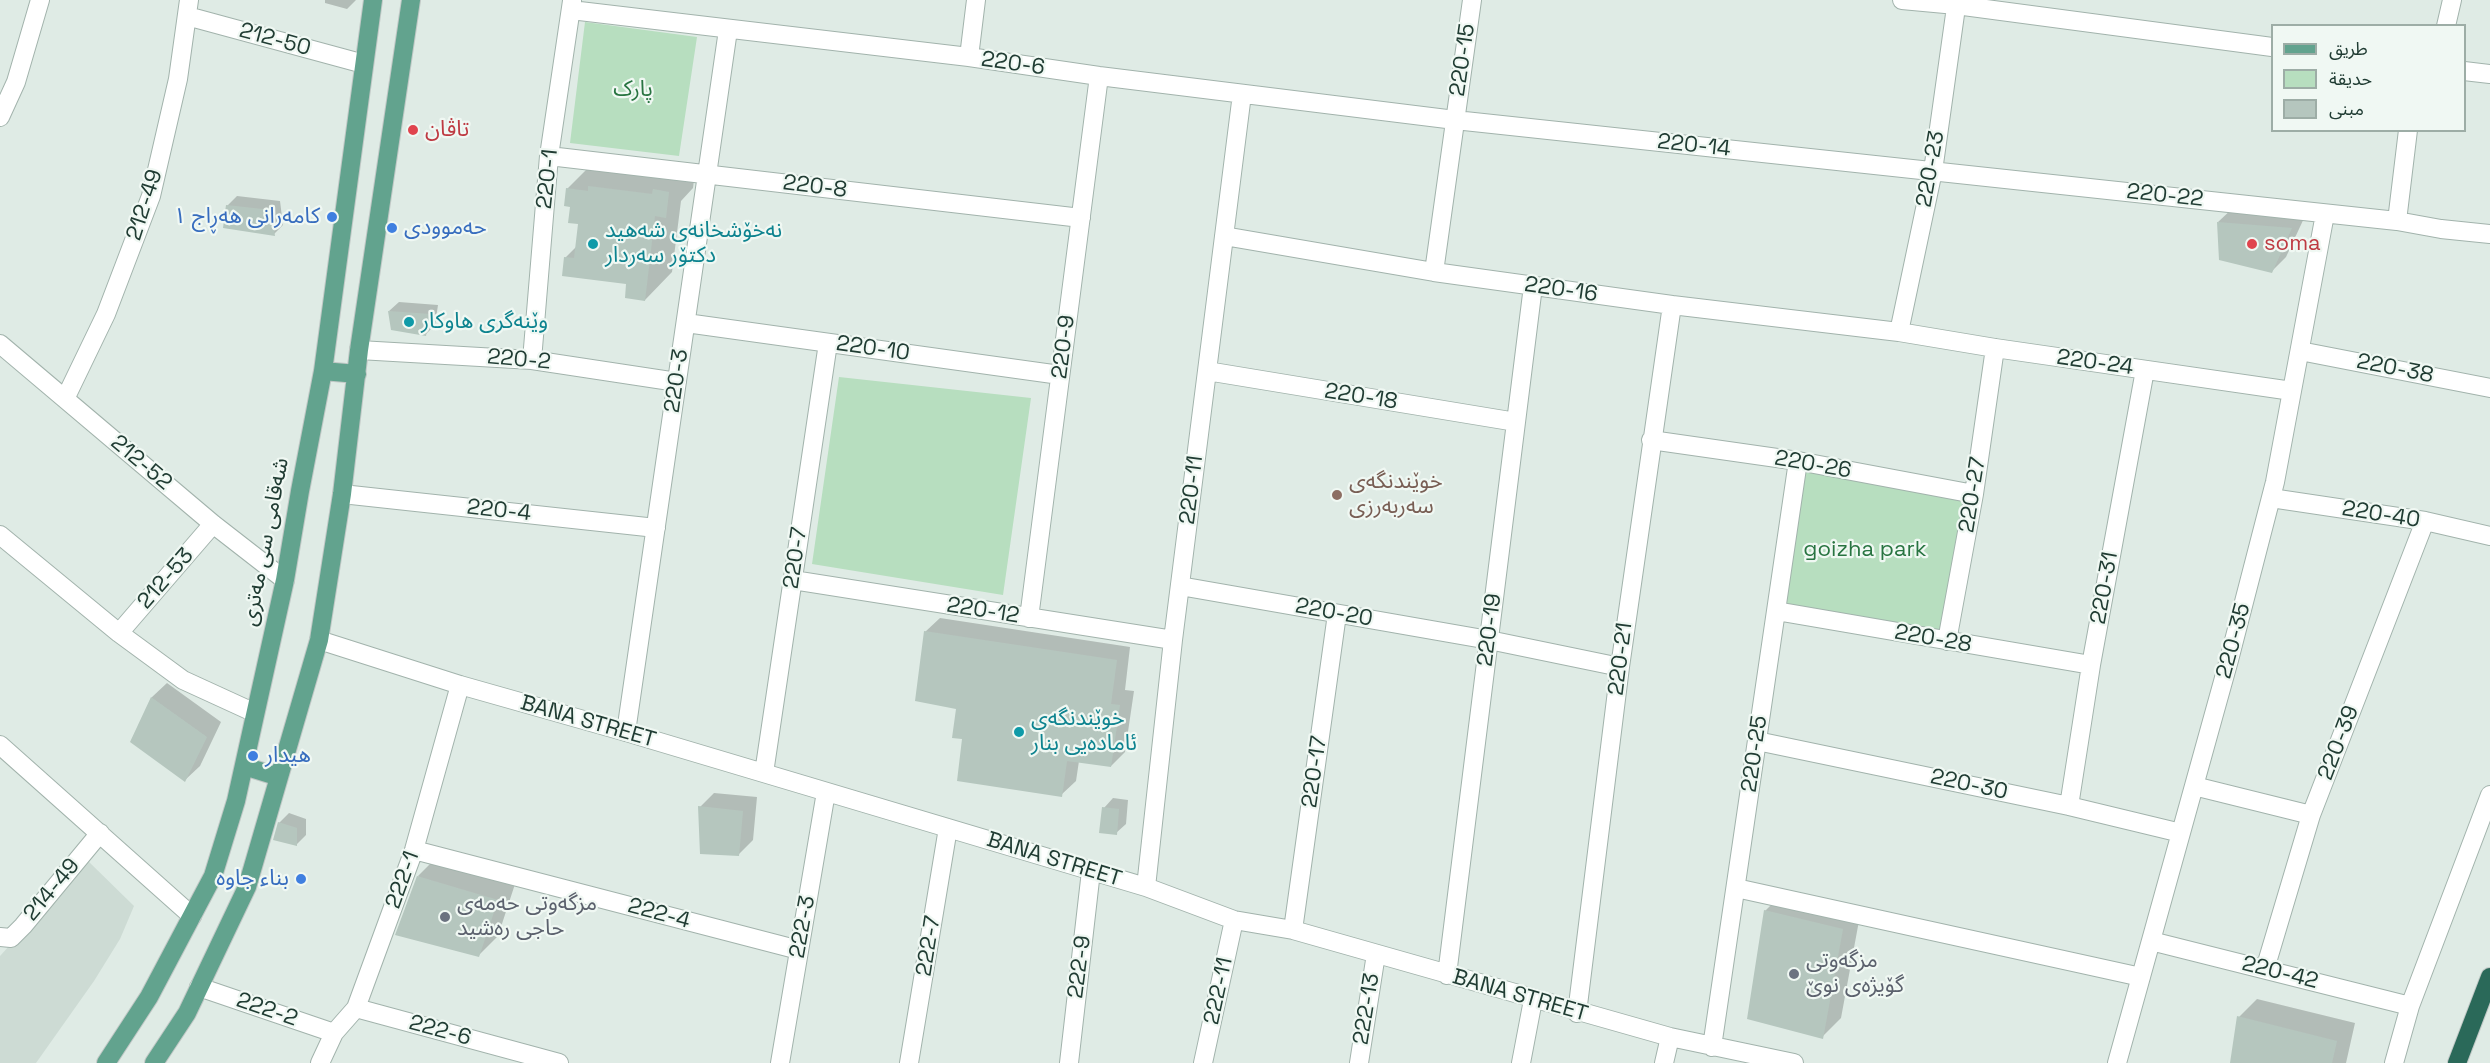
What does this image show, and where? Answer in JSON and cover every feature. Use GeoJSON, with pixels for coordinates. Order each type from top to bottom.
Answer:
{"type":"FeatureCollection","features":[{"type":"Feature","properties":{"kind":"highway"},"geometry":{"type":"LineString","coordinates":[[2457,1063],[2490,977]]}},
{"type":"Feature","properties":{"kind":"main road","name":"شەقامی سی مەتری"},"geometry":{"type":"LineString","coordinates":[[106,1063],[149,997],[213,876],[236,801],[285,580],[323,371],[373,0]]}},
{"type":"Feature","properties":{"kind":"main road"},"geometry":{"type":"LineString","coordinates":[[154,1063],[187,1013],[247,887],[319,640],[342,494],[359,350],[411,0]]}},
{"type":"Feature","properties":{"kind":"main road"},"geometry":{"type":"LineString","coordinates":[[323,371],[357,374]]}},
{"type":"Feature","properties":{"kind":"main road"},"geometry":{"type":"LineString","coordinates":[[243,765],[279,777]]}},
{"type":"Feature","properties":{"kind":"street"},"geometry":{"type":"LineString","coordinates":[[0,117],[16,82],[40,0]]}},
{"type":"Feature","properties":{"kind":"street"},"geometry":{"type":"LineString","coordinates":[[969,57],[976,0]]}},
{"type":"Feature","properties":{"kind":"street","name":"220-15"},"geometry":{"type":"LineString","coordinates":[[1434,272],[1472,0]]}},
{"type":"Feature","properties":{"kind":"street"},"geometry":{"type":"LineString","coordinates":[[1902,0],[1956,2],[2271,47]]}},
{"type":"Feature","properties":{"kind":"street"},"geometry":{"type":"LineString","coordinates":[[2446,24],[2452,0]]}},
{"type":"Feature","properties":{"kind":"street","name":"220-23"},"geometry":{"type":"LineString","coordinates":[[1899,332],[1932,171],[1956,2]]}},
{"type":"Feature","properties":{"kind":"street","name":"220-6"},"geometry":{"type":"LineString","coordinates":[[571,5],[728,30],[969,57],[1099,76],[1455,120]]}},
{"type":"Feature","properties":{"kind":"street","name":"220-1"},"geometry":{"type":"LineString","coordinates":[[532,360],[549,156],[571,5]]}},
{"type":"Feature","properties":{"kind":"street","name":"212-50"},"geometry":{"type":"LineString","coordinates":[[188,8],[364,64]]}},
{"type":"Feature","properties":{"kind":"street","name":"212-49"},"geometry":{"type":"LineString","coordinates":[[65,399],[106,314],[151,196],[178,79],[188,8]]}},
{"type":"Feature","properties":{"kind":"street","name":"220-3"},"geometry":{"type":"LineString","coordinates":[[626,732],[728,30]]}},
{"type":"Feature","properties":{"kind":"street"},"geometry":{"type":"LineString","coordinates":[[2466,71],[2490,74]]}},
{"type":"Feature","properties":{"kind":"street","name":"220-9"},"geometry":{"type":"LineString","coordinates":[[1029,618],[1099,76]]}},
{"type":"Feature","properties":{"kind":"street","name":"220-11"},"geometry":{"type":"LineString","coordinates":[[1146,887],[1173,640],[1242,94]]}},
{"type":"Feature","properties":{"kind":"street","name":"220-14"},"geometry":{"type":"LineString","coordinates":[[1455,120],[1932,171]]}},
{"type":"Feature","properties":{"kind":"street"},"geometry":{"type":"LineString","coordinates":[[2397,221],[2408,132]]}},
{"type":"Feature","properties":{"kind":"street","name":"220-8"},"geometry":{"type":"LineString","coordinates":[[549,156],[1081,218]]}},
{"type":"Feature","properties":{"kind":"street","name":"220-22"},"geometry":{"type":"LineString","coordinates":[[1932,171],[2397,221],[2441,229],[2490,234]]}},
{"type":"Feature","properties":{"kind":"street","name":"220-35"},"geometry":{"type":"LineString","coordinates":[[2117,1063],[2271,498],[2325,214]]}},
{"type":"Feature","properties":{"kind":"street","name":"220-16"},"geometry":{"type":"LineString","coordinates":[[1224,236],[1434,272],[1672,305],[1899,332]]}},
{"type":"Feature","properties":{"kind":"street","name":"220-19"},"geometry":{"type":"LineString","coordinates":[[1447,975],[1533,286]]}},
{"type":"Feature","properties":{"kind":"street","name":"220-21"},"geometry":{"type":"LineString","coordinates":[[1577,1013],[1620,667],[1672,305]]}},
{"type":"Feature","properties":{"kind":"street","name":"220-10"},"geometry":{"type":"LineString","coordinates":[[686,323],[1060,375]]}},
{"type":"Feature","properties":{"kind":"street","name":"220-24"},"geometry":{"type":"LineString","coordinates":[[1899,332],[2292,391]]}},
{"type":"Feature","properties":{"kind":"street","name":"220-7"},"geometry":{"type":"LineString","coordinates":[[764,773],[828,343]]}},
{"type":"Feature","properties":{"kind":"street","name":"212-52"},"geometry":{"type":"LineString","coordinates":[[0,344],[213,524],[285,580]]}},
{"type":"Feature","properties":{"kind":"street","name":"220-27"},"geometry":{"type":"LineString","coordinates":[[1947,641],[1974,494],[1995,348]]}},
{"type":"Feature","properties":{"kind":"street","name":"220-2"},"geometry":{"type":"LineString","coordinates":[[359,350],[532,360],[677,381]]}},
{"type":"Feature","properties":{"kind":"street","name":"220-38"},"geometry":{"type":"LineString","coordinates":[[2300,351],[2490,388]]}},
{"type":"Feature","properties":{"kind":"street","name":"220-31"},"geometry":{"type":"LineString","coordinates":[[2068,806],[2091,665],[2145,370]]}},
{"type":"Feature","properties":{"kind":"street","name":"220-18"},"geometry":{"type":"LineString","coordinates":[[1207,371],[1516,422]]}},
{"type":"Feature","properties":{"kind":"street","name":"220-26"},"geometry":{"type":"LineString","coordinates":[[1651,440],[1798,461],[1974,494]]}},
{"type":"Feature","properties":{"kind":"street","name":"220-25"},"geometry":{"type":"LineString","coordinates":[[1712,1047],[1798,461]]}},
{"type":"Feature","properties":{"kind":"street","name":"220-4"},"geometry":{"type":"LineString","coordinates":[[342,494],[656,528]]}},
{"type":"Feature","properties":{"kind":"street","name":"220-40"},"geometry":{"type":"LineString","coordinates":[[2271,498],[2424,521],[2490,536]]}},
{"type":"Feature","properties":{"kind":"street","name":"220-39"},"geometry":{"type":"LineString","coordinates":[[2265,969],[2311,815],[2424,521]]}},
{"type":"Feature","properties":{"kind":"street","name":"212-53"},"geometry":{"type":"LineString","coordinates":[[119,633],[213,524]]}},
{"type":"Feature","properties":{"kind":"street"},"geometry":{"type":"LineString","coordinates":[[0,535],[119,633],[183,680],[255,713]]}},
{"type":"Feature","properties":{"kind":"street","name":"220-12"},"geometry":{"type":"LineString","coordinates":[[793,580],[1173,640]]}},
{"type":"Feature","properties":{"kind":"street","name":"220-20"},"geometry":{"type":"LineString","coordinates":[[1180,586],[1489,640],[1620,667]]}},
{"type":"Feature","properties":{"kind":"street","name":"220-28"},"geometry":{"type":"LineString","coordinates":[[1776,611],[2091,665]]}},
{"type":"Feature","properties":{"kind":"street","name":"220-17"},"geometry":{"type":"LineString","coordinates":[[1293,930],[1336,614]]}},
{"type":"Feature","properties":{"kind":"street","name":"BANA STREET"},"geometry":{"type":"LineString","coordinates":[[319,640],[460,685],[626,732],[1146,887],[1234,920],[1293,930],[1577,1013],[1670,1037],[1794,1063]]}},
{"type":"Feature","properties":{"kind":"street","name":"222-1"},"geometry":{"type":"LineString","coordinates":[[320,1063],[334,1032],[356,1008],[414,850],[460,685]]}},
{"type":"Feature","properties":{"kind":"street","name":"220-30"},"geometry":{"type":"LineString","coordinates":[[1757,741],[2068,806],[2181,833]]}},
{"type":"Feature","properties":{"kind":"street"},"geometry":{"type":"LineString","coordinates":[[0,745],[192,916]]}},
{"type":"Feature","properties":{"kind":"street"},"geometry":{"type":"LineString","coordinates":[[2194,786],[2311,815]]}},
{"type":"Feature","properties":{"kind":"street","name":"222-3"},"geometry":{"type":"LineString","coordinates":[[780,1063],[826,792]]}},
{"type":"Feature","properties":{"kind":"street"},"geometry":{"type":"LineString","coordinates":[[2394,1063],[2410,1006],[2490,795]]}},
{"type":"Feature","properties":{"kind":"street","name":"222-7"},"geometry":{"type":"LineString","coordinates":[[909,1063],[948,828]]}},
{"type":"Feature","properties":{"kind":"street","name":"214-49"},"geometry":{"type":"LineString","coordinates":[[0,937],[11,938],[23,926],[100,833]]}},
{"type":"Feature","properties":{"kind":"street","name":"222-4"},"geometry":{"type":"LineString","coordinates":[[414,850],[799,950]]}},
{"type":"Feature","properties":{"kind":"street","name":"222-9"},"geometry":{"type":"LineString","coordinates":[[1069,1063],[1090,871]]}},
{"type":"Feature","properties":{"kind":"street"},"geometry":{"type":"LineString","coordinates":[[1736,888],[2141,977]]}},
{"type":"Feature","properties":{"kind":"street","name":"222-11"},"geometry":{"type":"LineString","coordinates":[[1203,1063],[1234,920]]}},
{"type":"Feature","properties":{"kind":"street","name":"220-42"},"geometry":{"type":"LineString","coordinates":[[2151,941],[2410,1006]]}},
{"type":"Feature","properties":{"kind":"street","name":"222-13"},"geometry":{"type":"LineString","coordinates":[[1359,1063],[1376,954]]}},
{"type":"Feature","properties":{"kind":"street","name":"222-2"},"geometry":{"type":"LineString","coordinates":[[199,987],[334,1032]]}},
{"type":"Feature","properties":{"kind":"street"},"geometry":{"type":"LineString","coordinates":[[1521,1063],[1533,1000]]}},
{"type":"Feature","properties":{"kind":"street","name":"222-6"},"geometry":{"type":"LineString","coordinates":[[356,1008],[559,1063]]}},
{"type":"Feature","properties":{"kind":"street"},"geometry":{"type":"LineString","coordinates":[[1664,1063],[1670,1037]]}},
{"type":"Feature","properties":{"kind":"shaded area"},"geometry":{"type":"Polygon","coordinates":[[[87,860],[134,906],[120,939],[94,981],[36,1063],[0,1063],[0,956],[87,860]]]}},
{"type":"Feature","properties":{"kind":"green space","name":"پارک"},"geometry":{"type":"Polygon","coordinates":[[[585,22],[697,37],[679,156],[570,143],[585,22]]]}},
{"type":"Feature","properties":{"kind":"green space"},"geometry":{"type":"Polygon","coordinates":[[[839,377],[1031,398],[1003,595],[812,564],[839,377]]]}},
{"type":"Feature","properties":{"kind":"green space","name":"goizha park"},"geometry":{"type":"Polygon","coordinates":[[[1798,461],[1974,494],[1947,641],[1776,611],[1798,461]]]}},
{"type":"Feature","properties":{"kind":"building","name":"نەخۆشخانەی شەهید دکتۆر سەردار"},"geometry":{"type":"Polygon","coordinates":[[[588,186],[652,194],[653,189],[669,192],[666,218],[655,216],[645,301],[625,298],[626,284],[562,276],[564,257],[574,258],[578,224],[568,223],[570,207],[564,206],[566,188],[588,191],[588,186]]]}},
{"type":"Feature","properties":{"kind":"building"},"geometry":{"type":"Polygon","coordinates":[[[226,205],[271,210],[275,236],[223,228],[226,205]]]}},
{"type":"Feature","properties":{"kind":"building","name":"soma"},"geometry":{"type":"Polygon","coordinates":[[[2217,222],[2292,228],[2272,273],[2219,260],[2217,222]]]}},
{"type":"Feature","properties":{"kind":"building","name":"وێنەگری هاوکار"},"geometry":{"type":"Polygon","coordinates":[[[388,311],[430,314],[426,336],[391,330],[388,311]]]}},
{"type":"Feature","properties":{"kind":"building","name":"خوێندنگەی ئامادەیی بنار"},"geometry":{"type":"Polygon","coordinates":[[[924,631],[1117,660],[1111,704],[1120,705],[1111,767],[1067,761],[1062,797],[957,781],[962,739],[952,738],[956,709],[915,701],[924,631]]]}},
{"type":"Feature","properties":{"kind":"building"},"geometry":{"type":"Polygon","coordinates":[[[151,697],[207,737],[185,782],[130,742],[151,697]]]}},
{"type":"Feature","properties":{"kind":"building"},"geometry":{"type":"Polygon","coordinates":[[[698,806],[743,811],[739,856],[700,854],[698,806]]]}},
{"type":"Feature","properties":{"kind":"building"},"geometry":{"type":"Polygon","coordinates":[[[1102,807],[1119,809],[1117,835],[1099,833],[1102,807]]]}},
{"type":"Feature","properties":{"kind":"building"},"geometry":{"type":"Polygon","coordinates":[[[278,822],[297,828],[297,846],[273,840],[278,822]]]}},
{"type":"Feature","properties":{"kind":"building"},"geometry":{"type":"Polygon","coordinates":[[[417,876],[498,900],[479,957],[395,935],[417,876]]]}},
{"type":"Feature","properties":{"kind":"building","name":"مزگەوتی گۆیژەی نوێ"},"geometry":{"type":"Polygon","coordinates":[[[1764,910],[1843,929],[1823,1039],[1747,1019],[1764,910]]]}},
{"type":"Feature","properties":{"kind":"building"},"geometry":{"type":"Polygon","coordinates":[[[2237,1016],[2337,1041],[2332,1063],[2230,1063],[2237,1016]]]}},
{"type":"Feature","properties":{"kind":"place","name":"تاڤان"},"geometry":{"type":"Point","coordinates":[413,130]}},
{"type":"Feature","properties":{"kind":"place","name":"کامەرانی هەڕاج ۱"},"geometry":{"type":"Point","coordinates":[332,217]}},
{"type":"Feature","properties":{"kind":"place","name":"حەموودی"},"geometry":{"type":"Point","coordinates":[392,228]}},
{"type":"Feature","properties":{"kind":"place","name":"نەخۆشخانەی شەهید دکتۆر سەردار"},"geometry":{"type":"Point","coordinates":[593,244]}},
{"type":"Feature","properties":{"kind":"place","name":"soma"},"geometry":{"type":"Point","coordinates":[2252,244]}},
{"type":"Feature","properties":{"kind":"place","name":"وێنەگری هاوکار"},"geometry":{"type":"Point","coordinates":[409,322]}},
{"type":"Feature","properties":{"kind":"place","name":"خوێندنگەی سەربەرزی"},"geometry":{"type":"Point","coordinates":[1337,495]}},
{"type":"Feature","properties":{"kind":"place","name":"خوێندنگەی ئامادەیی بنار"},"geometry":{"type":"Point","coordinates":[1019,732]}},
{"type":"Feature","properties":{"kind":"place","name":"هيدار"},"geometry":{"type":"Point","coordinates":[253,756]}},
{"type":"Feature","properties":{"kind":"place","name":"بناء جاوە"},"geometry":{"type":"Point","coordinates":[301,879]}},
{"type":"Feature","properties":{"kind":"place","name":"مزگەوتی حەمەی حاجی رەشید"},"geometry":{"type":"Point","coordinates":[445,917]}},
{"type":"Feature","properties":{"kind":"place","name":"مزگەوتی گۆیژەی نوێ"},"geometry":{"type":"Point","coordinates":[1794,974]}}]}
